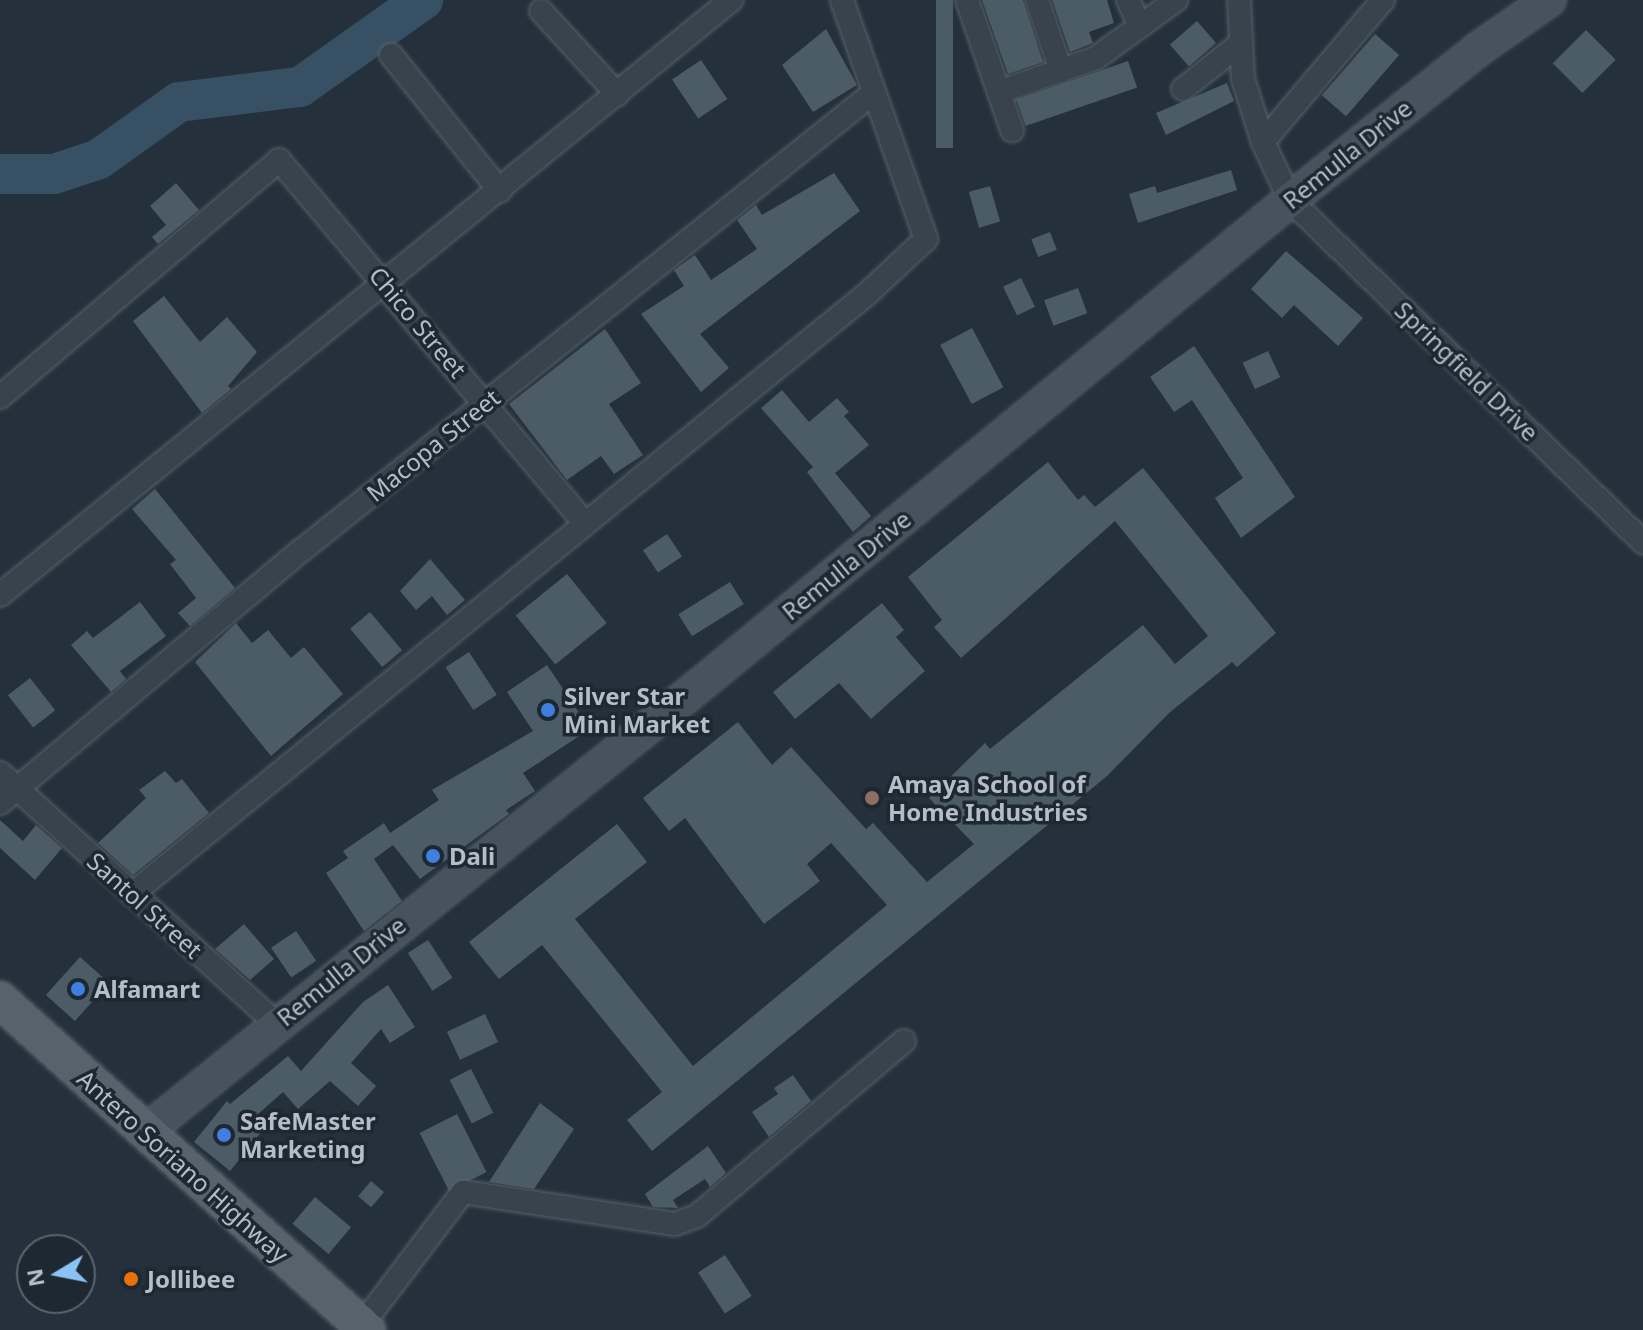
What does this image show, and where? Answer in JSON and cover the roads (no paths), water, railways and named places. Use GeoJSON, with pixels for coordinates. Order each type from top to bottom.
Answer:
{"type":"FeatureCollection","features":[{"type":"Feature","properties":{"kind":"main road","name":"Remulla Drive"},"geometry":{"type":"LineString","coordinates":[[145,1132],[276,1023],[700,685],[1290,200],[1477,50],[1549,0]]}},
{"type":"Feature","properties":{"kind":"main road","name":"Antero Soriano Highway"},"geometry":{"type":"LineString","coordinates":[[0,1000],[364,1328]]}},
{"type":"Feature","properties":{"kind":"street"},"geometry":{"type":"LineString","coordinates":[[132,894],[868,293],[926,239],[872,94],[842,0]]}},
{"type":"Feature","properties":{"kind":"street"},"geometry":{"type":"LineString","coordinates":[[967,0],[1012,130]]}},
{"type":"Feature","properties":{"kind":"street"},"geometry":{"type":"LineString","coordinates":[[1037,0],[1061,71]]}},
{"type":"Feature","properties":{"kind":"street"},"geometry":{"type":"LineString","coordinates":[[1128,0],[1140,26]]}},
{"type":"Feature","properties":{"kind":"street"},"geometry":{"type":"LineString","coordinates":[[999,92],[1096,58],[1176,0]]}},
{"type":"Feature","properties":{"kind":"street"},"geometry":{"type":"LineString","coordinates":[[1239,0],[1243,79],[1263,142],[1290,200]]}},
{"type":"Feature","properties":{"kind":"street"},"geometry":{"type":"LineString","coordinates":[[1263,142],[1383,0]]}},
{"type":"Feature","properties":{"kind":"street"},"geometry":{"type":"LineString","coordinates":[[0,595],[387,284],[723,2]]}},
{"type":"Feature","properties":{"kind":"street"},"geometry":{"type":"LineString","coordinates":[[541,11],[617,94]]}},
{"type":"Feature","properties":{"kind":"street"},"geometry":{"type":"LineString","coordinates":[[1183,89],[1241,43]]}},
{"type":"Feature","properties":{"kind":"street"},"geometry":{"type":"LineString","coordinates":[[391,55],[500,191]]}},
{"type":"Feature","properties":{"kind":"street","name":"Macopa Street"},"geometry":{"type":"LineString","coordinates":[[5,788],[872,94]]}},
{"type":"Feature","properties":{"kind":"street","name":"Chico Street"},"geometry":{"type":"LineString","coordinates":[[0,397],[279,160],[387,284],[585,523]]}},
{"type":"Feature","properties":{"kind":"street","name":"Springfield Drive"},"geometry":{"type":"LineString","coordinates":[[1290,200],[1643,542]]}},
{"type":"Feature","properties":{"kind":"street","name":"Santol Street"},"geometry":{"type":"LineString","coordinates":[[5,788],[132,894],[276,1023]]}},
{"type":"Feature","properties":{"kind":"street"},"geometry":{"type":"LineString","coordinates":[[364,1328],[463,1192],[675,1224],[697,1216],[904,1041]]}},
{"type":"Feature","properties":{"kind":"waterway"},"geometry":{"type":"LineString","coordinates":[[0,174],[54,174],[99,159],[179,102],[300,87],[423,0]]}},
{"type":"Feature","properties":{"kind":"place","name":"Silver Star Mini Market"},"geometry":{"type":"Point","coordinates":[548,710]}},
{"type":"Feature","properties":{"kind":"place","name":"Amaya School of Home Industries"},"geometry":{"type":"Point","coordinates":[872,798]}},
{"type":"Feature","properties":{"kind":"place","name":"Dali"},"geometry":{"type":"Point","coordinates":[433,856]}},
{"type":"Feature","properties":{"kind":"place","name":"Alfamart"},"geometry":{"type":"Point","coordinates":[78,989]}},
{"type":"Feature","properties":{"kind":"place","name":"SafeMaster Marketing"},"geometry":{"type":"Point","coordinates":[224,1135]}},
{"type":"Feature","properties":{"kind":"place","name":"Jollibee"},"geometry":{"type":"Point","coordinates":[131,1279]}}]}
